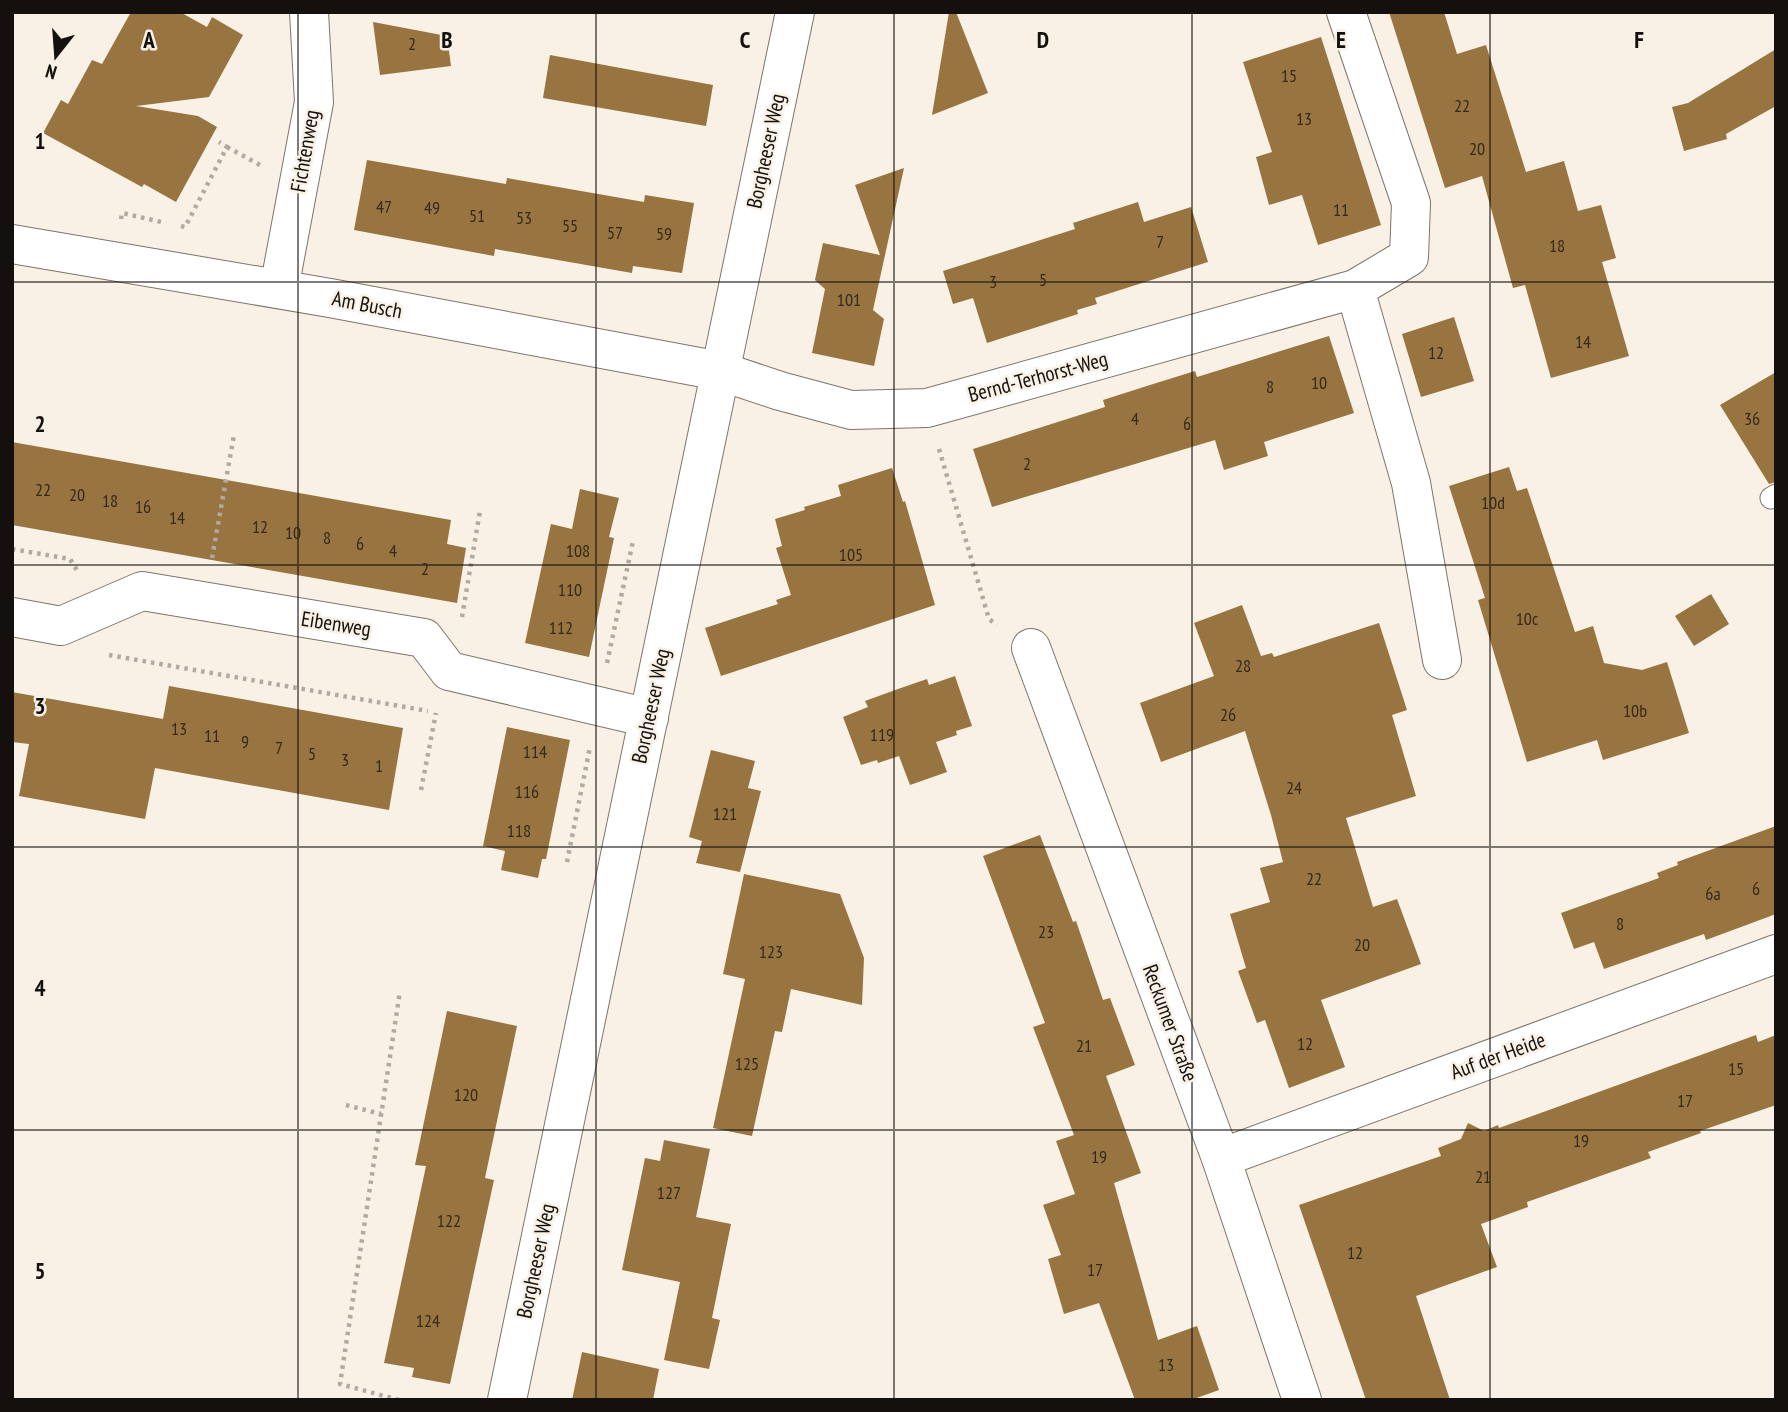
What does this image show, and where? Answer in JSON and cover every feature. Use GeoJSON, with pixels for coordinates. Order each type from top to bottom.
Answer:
{"type":"FeatureCollection","features":[{"type":"Feature","properties":{"kind":"street","name":"Fichtenweg"},"geometry":{"type":"LineString","coordinates":[[279,289],[314,102],[309,12]]}},
{"type":"Feature","properties":{"kind":"street","name":"Borgheeser Weg"},"geometry":{"type":"LineString","coordinates":[[507,1400],[796,12]]}},
{"type":"Feature","properties":{"kind":"street","name":"Bernd-Terhorst-Weg"},"geometry":{"type":"LineString","coordinates":[[720,371],[851,410],[927,408],[1355,289],[1409,257],[1411,203],[1346,12]]}},
{"type":"Feature","properties":{"kind":"street","name":"Am Busch"},"geometry":{"type":"LineString","coordinates":[[12,244],[279,289],[720,371]]}},
{"type":"Feature","properties":{"kind":"street"},"geometry":{"type":"LineString","coordinates":[[1355,289],[1412,483],[1442,660]]}},
{"type":"Feature","properties":{"kind":"street","name":"Eibenweg"},"geometry":{"type":"LineString","coordinates":[[12,617],[61,625],[142,591],[424,638],[449,671]]}},
{"type":"Feature","properties":{"kind":"street","name":"Reckumer Straße"},"geometry":{"type":"LineString","coordinates":[[1031,648],[1221,1158],[1302,1400]]}},
{"type":"Feature","properties":{"kind":"street"},"geometry":{"type":"LineString","coordinates":[[449,671],[649,718]]}},
{"type":"Feature","properties":{"kind":"street","name":"Auf der Heide"},"geometry":{"type":"LineString","coordinates":[[1221,1158],[1776,954]]}},
{"type":"Feature","properties":{"kind":"path"},"geometry":{"type":"LineString","coordinates":[[219,142],[271,171]]}},
{"type":"Feature","properties":{"kind":"path"},"geometry":{"type":"LineString","coordinates":[[110,260],[122,213],[185,227],[227,147]]}},
{"type":"Feature","properties":{"kind":"path"},"geometry":{"type":"LineString","coordinates":[[927,408],[989,619],[1031,648]]}},
{"type":"Feature","properties":{"kind":"path"},"geometry":{"type":"LineString","coordinates":[[204,602],[234,435]]}},
{"type":"Feature","properties":{"kind":"path"},"geometry":{"type":"LineString","coordinates":[[421,790],[439,692],[456,648],[480,511]]}},
{"type":"Feature","properties":{"kind":"path"},"geometry":{"type":"LineString","coordinates":[[12,549],[70,559],[100,608]]}},
{"type":"Feature","properties":{"kind":"path"},"geometry":{"type":"LineString","coordinates":[[109,655],[436,712]]}},
{"type":"Feature","properties":{"kind":"path"},"geometry":{"type":"LineString","coordinates":[[399,1400],[340,1384],[400,991]]}},
{"type":"Feature","properties":{"kind":"path"},"geometry":{"type":"LineString","coordinates":[[346,1105],[381,1114]]}},
{"type":"Feature","properties":{"kind":"building"},"geometry":{"type":"Polygon","coordinates":[[[131,12],[180,12],[207,27],[212,17],[243,35],[209,97],[136,106],[198,116],[217,127],[176,202],[144,184],[142,187],[43,133],[61,100],[68,104],[92,60],[102,64],[131,12]]]}},
{"type":"Feature","properties":{"kind":"building"},"geometry":{"type":"Polygon","coordinates":[[[949,12],[956,12],[988,93],[932,115],[949,12]]]}},
{"type":"Feature","properties":{"kind":"building"},"geometry":{"type":"Polygon","coordinates":[[[1389,12],[1444,12],[1457,54],[1486,45],[1526,172],[1564,161],[1578,211],[1601,205],[1616,258],[1602,262],[1629,356],[1551,378],[1525,285],[1513,288],[1482,176],[1445,188],[1389,12]]]}},
{"type":"Feature","properties":{"kind":"building"},"geometry":{"type":"Polygon","coordinates":[[[373,22],[447,36],[451,66],[380,75],[373,22]]]}},
{"type":"Feature","properties":{"kind":"building"},"geometry":{"type":"Polygon","coordinates":[[[1321,37],[1381,225],[1318,245],[1302,195],[1269,205],[1256,157],[1272,152],[1243,62],[1321,37]]]}},
{"type":"Feature","properties":{"kind":"building"},"geometry":{"type":"Polygon","coordinates":[[[1776,49],[1776,106],[1726,134],[1727,139],[1684,151],[1672,107],[1688,103],[1776,49]]]}},
{"type":"Feature","properties":{"kind":"building"},"geometry":{"type":"Polygon","coordinates":[[[550,55],[713,85],[706,126],[543,98],[550,55]]]}},
{"type":"Feature","properties":{"kind":"building"},"geometry":{"type":"Polygon","coordinates":[[[367,160],[506,184],[507,178],[644,202],[645,195],[694,203],[682,273],[633,266],[632,273],[495,249],[494,256],[354,230],[367,160]]]}},
{"type":"Feature","properties":{"kind":"building"},"geometry":{"type":"Polygon","coordinates":[[[904,168],[873,310],[884,319],[874,366],[812,353],[825,289],[815,280],[823,243],[880,255],[855,185],[904,168]]]}},
{"type":"Feature","properties":{"kind":"building"},"geometry":{"type":"Polygon","coordinates":[[[1138,202],[1144,222],[1191,207],[1208,262],[1095,298],[1097,304],[1077,310],[1078,314],[987,343],[973,298],[953,304],[943,271],[1075,229],[1073,223],[1138,202]]]}},
{"type":"Feature","properties":{"kind":"building"},"geometry":{"type":"Polygon","coordinates":[[[1454,317],[1474,381],[1421,397],[1402,334],[1454,317]]]}},
{"type":"Feature","properties":{"kind":"building"},"geometry":{"type":"Polygon","coordinates":[[[1329,336],[1354,413],[1264,442],[1268,456],[1224,470],[1215,440],[992,507],[973,449],[1105,407],[1103,400],[1150,385],[1195,371],[1197,377],[1329,336]]]}},
{"type":"Feature","properties":{"kind":"building"},"geometry":{"type":"Polygon","coordinates":[[[1776,372],[1776,482],[1769,484],[1720,405],[1776,372]]]}},
{"type":"Feature","properties":{"kind":"building"},"geometry":{"type":"Polygon","coordinates":[[[12,442],[451,520],[447,544],[466,548],[457,603],[12,525],[12,442]]]}},
{"type":"Feature","properties":{"kind":"building"},"geometry":{"type":"Polygon","coordinates":[[[1509,467],[1517,491],[1527,488],[1575,632],[1593,626],[1604,663],[1642,670],[1667,662],[1689,733],[1603,760],[1597,740],[1527,762],[1478,600],[1485,598],[1449,486],[1509,467]]]}},
{"type":"Feature","properties":{"kind":"building"},"geometry":{"type":"Polygon","coordinates":[[[892,468],[903,502],[905,501],[935,605],[721,676],[705,628],[778,604],[776,600],[791,595],[776,548],[782,546],[775,519],[841,496],[838,485],[892,468]]]}},
{"type":"Feature","properties":{"kind":"building"},"geometry":{"type":"Polygon","coordinates":[[[580,489],[619,498],[609,537],[614,538],[589,657],[525,643],[551,524],[572,529],[580,489]]]}},
{"type":"Feature","properties":{"kind":"building"},"geometry":{"type":"Polygon","coordinates":[[[1711,594],[1729,624],[1694,646],[1675,616],[1711,594]]]}},
{"type":"Feature","properties":{"kind":"building"},"geometry":{"type":"Polygon","coordinates":[[[1242,605],[1261,656],[1272,653],[1274,657],[1379,623],[1407,710],[1392,715],[1416,796],[1346,818],[1373,907],[1397,899],[1421,964],[1321,1000],[1345,1067],[1289,1088],[1265,1020],[1257,1023],[1238,971],[1246,968],[1230,914],[1270,902],[1260,868],[1283,862],[1245,731],[1161,762],[1140,703],[1214,676],[1194,623],[1242,605]]]}},
{"type":"Feature","properties":{"kind":"building"},"geometry":{"type":"Polygon","coordinates":[[[955,676],[972,726],[956,731],[957,735],[936,742],[947,772],[910,785],[899,756],[861,765],[843,717],[868,707],[865,701],[927,679],[929,685],[955,676]]]}},
{"type":"Feature","properties":{"kind":"building"},"geometry":{"type":"Polygon","coordinates":[[[169,686],[403,728],[389,810],[155,768],[145,819],[19,796],[29,744],[12,742],[12,692],[163,719],[169,686]]]}},
{"type":"Feature","properties":{"kind":"building"},"geometry":{"type":"Polygon","coordinates":[[[507,727],[570,740],[546,859],[542,859],[538,878],[501,870],[505,851],[483,846],[507,727]]]}},
{"type":"Feature","properties":{"kind":"building"},"geometry":{"type":"Polygon","coordinates":[[[711,750],[755,761],[748,788],[761,791],[740,872],[696,863],[702,841],[689,837],[711,750]]]}},
{"type":"Feature","properties":{"kind":"building"},"geometry":{"type":"Polygon","coordinates":[[[1776,826],[1776,914],[1706,940],[1704,934],[1604,969],[1594,942],[1574,949],[1561,913],[1659,878],[1657,873],[1678,865],[1677,862],[1776,826]]]}},
{"type":"Feature","properties":{"kind":"building"},"geometry":{"type":"Polygon","coordinates":[[[1040,835],[1073,922],[1076,921],[1103,1000],[1110,998],[1135,1065],[1106,1076],[1141,1173],[1114,1183],[1158,1340],[1197,1326],[1219,1390],[1191,1400],[1135,1400],[1099,1303],[1064,1314],[1048,1259],[1061,1255],[1043,1205],[1075,1194],[1056,1141],[1074,1135],[1033,1027],[1045,1023],[983,856],[1040,835]]]}},
{"type":"Feature","properties":{"kind":"building"},"geometry":{"type":"Polygon","coordinates":[[[744,874],[840,894],[864,958],[862,1005],[791,989],[782,1032],[775,1031],[752,1136],[713,1128],[745,979],[723,974],[744,874]]]}},
{"type":"Feature","properties":{"kind":"building"},"geometry":{"type":"Polygon","coordinates":[[[447,1011],[517,1026],[485,1178],[494,1180],[450,1384],[412,1377],[414,1368],[384,1363],[426,1166],[415,1165],[447,1011]]]}},
{"type":"Feature","properties":{"kind":"building"},"geometry":{"type":"Polygon","coordinates":[[[1756,1035],[1758,1042],[1776,1035],[1776,1105],[1700,1131],[1701,1133],[1648,1152],[1651,1158],[1527,1202],[1528,1207],[1481,1224],[1497,1267],[1416,1296],[1450,1400],[1366,1400],[1299,1205],[1441,1156],[1438,1148],[1461,1139],[1468,1123],[1484,1131],[1498,1125],[1499,1128],[1756,1035]]]}},
{"type":"Feature","properties":{"kind":"building"},"geometry":{"type":"Polygon","coordinates":[[[664,1140],[710,1149],[696,1217],[731,1224],[712,1318],[720,1320],[709,1369],[664,1360],[680,1282],[622,1270],[645,1158],[660,1161],[664,1140]]]}},
{"type":"Feature","properties":{"kind":"building"},"geometry":{"type":"Polygon","coordinates":[[[582,1352],[659,1369],[653,1400],[572,1400],[582,1352]]]}}]}
